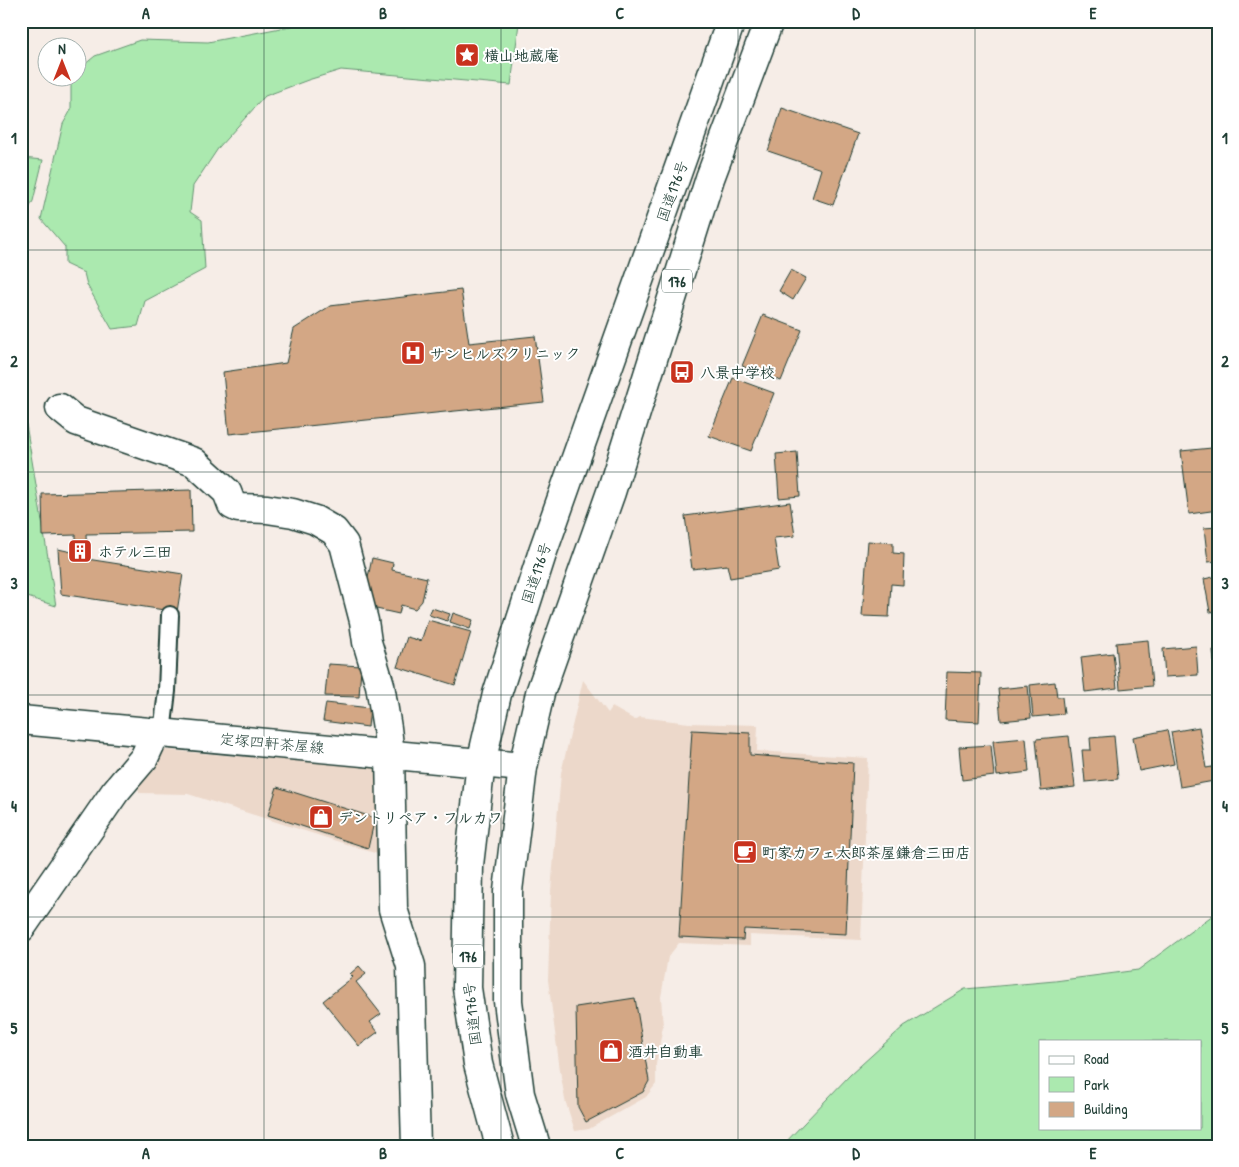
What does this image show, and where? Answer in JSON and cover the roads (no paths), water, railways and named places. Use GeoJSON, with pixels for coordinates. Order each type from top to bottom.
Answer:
{"type":"FeatureCollection","features":[{"type":"Feature","properties":{"kind":"main road","name":"国道176号"},"geometry":{"type":"LineString","coordinates":[[500,1146],[478,1064],[467,988],[469,865],[481,763],[497,694],[543,551],[731,21]]}},
{"type":"Feature","properties":{"kind":"main road","name":"176"},"geometry":{"type":"LineString","coordinates":[[536,1146],[520,1094],[508,1001],[508,890],[523,767],[540,693],[611,492],[710,178],[769,21]]}},
{"type":"Feature","properties":{"kind":"main road"},"geometry":{"type":"LineString","coordinates":[[60,408],[76,421],[194,462],[227,492],[232,505],[238,508],[267,509],[293,513],[315,520],[334,531],[344,544],[364,621],[367,642],[380,685],[390,754],[393,909],[411,966],[416,1146]]}},
{"type":"Feature","properties":{"kind":"main road","name":"定塚四軒茶屋線"},"geometry":{"type":"LineString","coordinates":[[21,720],[523,767]]}},
{"type":"Feature","properties":{"kind":"main road"},"geometry":{"type":"LineString","coordinates":[[21,928],[115,792],[144,758],[159,732]]}},
{"type":"Feature","properties":{"kind":"lane"},"geometry":{"type":"LineString","coordinates":[[159,732],[167,691],[170,615]]}},
{"type":"Feature","properties":{"kind":"place","name":"横山地蔵庵"},"geometry":{"type":"Point","coordinates":[467,55]}},
{"type":"Feature","properties":{"kind":"place","name":"サンヒルズクリニック"},"geometry":{"type":"Point","coordinates":[413,353]}},
{"type":"Feature","properties":{"kind":"place","name":"八景中学校"},"geometry":{"type":"Point","coordinates":[682,372]}},
{"type":"Feature","properties":{"kind":"place","name":"ホテル三田"},"geometry":{"type":"Point","coordinates":[80,551]}},
{"type":"Feature","properties":{"kind":"place","name":"デントリペア・フルカワ"},"geometry":{"type":"Point","coordinates":[321,817]}},
{"type":"Feature","properties":{"kind":"place","name":"町家カフェ太郎茶屋鎌倉三田店"},"geometry":{"type":"Point","coordinates":[745,852]}},
{"type":"Feature","properties":{"kind":"place","name":"酒井自動車"},"geometry":{"type":"Point","coordinates":[611,1051]}}]}
